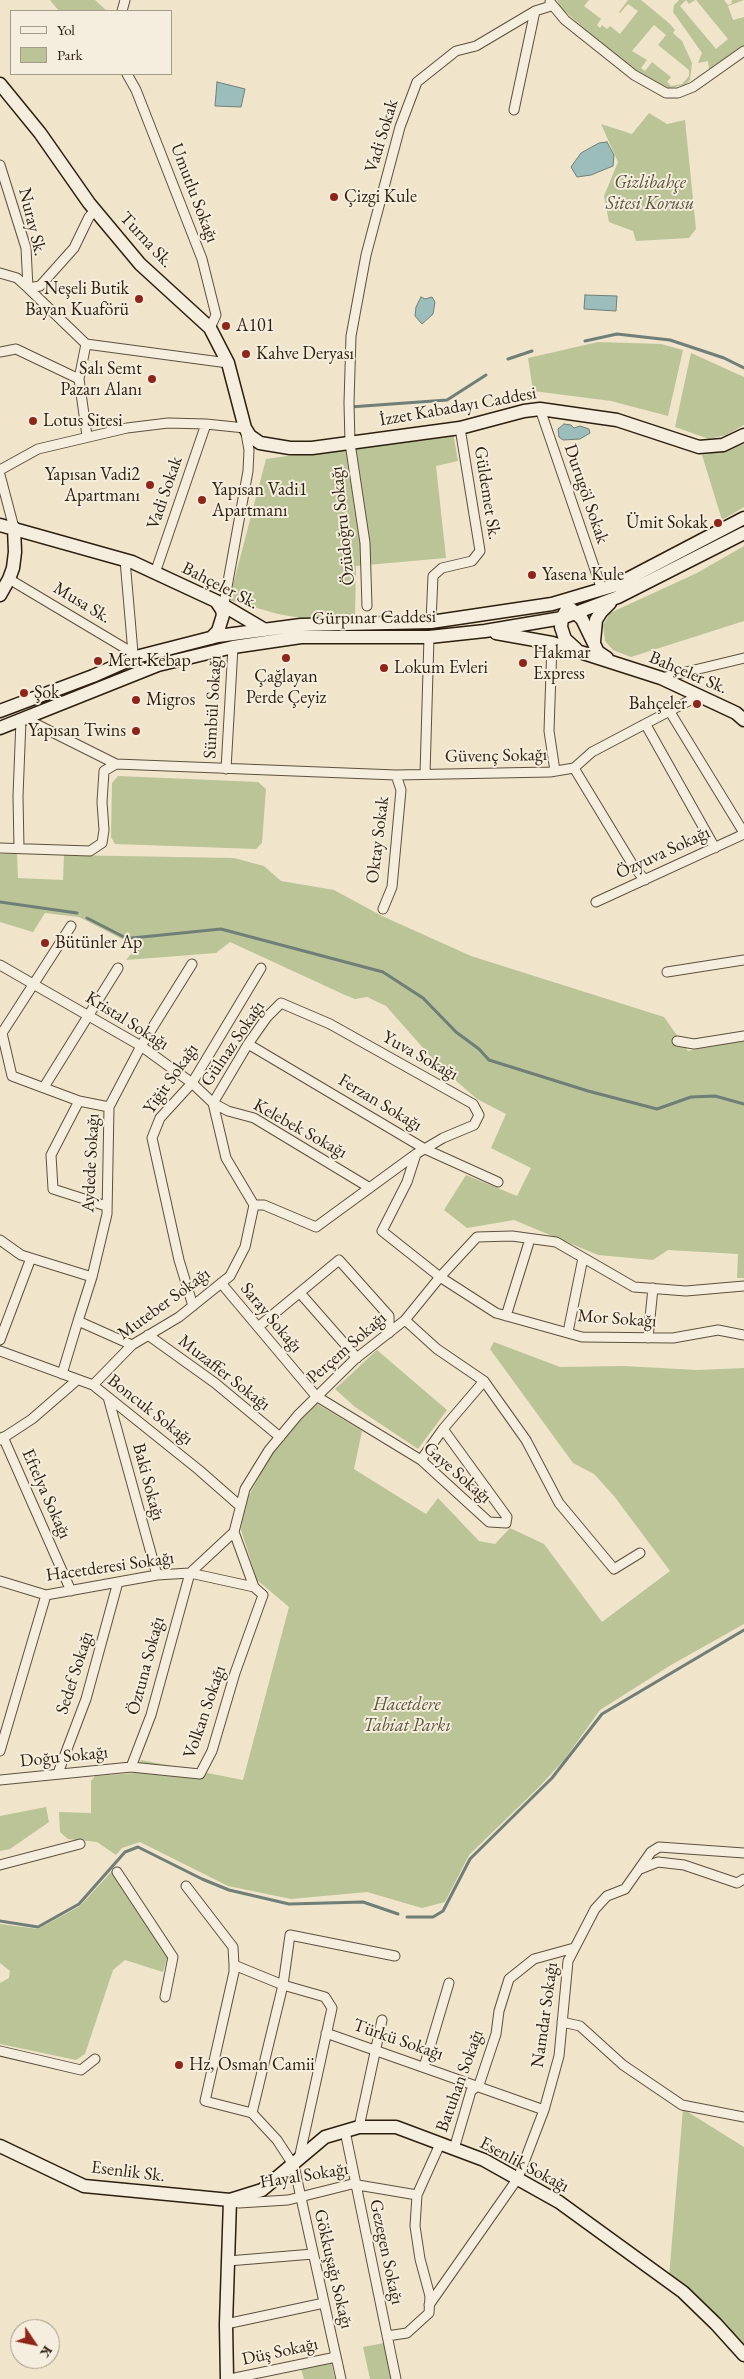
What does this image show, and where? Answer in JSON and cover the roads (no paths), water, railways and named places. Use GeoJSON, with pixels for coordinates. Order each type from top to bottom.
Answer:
{"type":"FeatureCollection","features":[{"type":"Feature","properties":{"kind":"street","name":"Vadi Sokak"},"geometry":{"type":"LineString","coordinates":[[350,443],[351,336],[366,255],[400,127],[417,82],[456,51],[476,46],[551,3]]}},
{"type":"Feature","properties":{"kind":"street"},"geometry":{"type":"LineString","coordinates":[[551,3],[565,20],[634,75],[666,93],[678,93],[693,87],[744,51]]}},
{"type":"Feature","properties":{"kind":"street"},"geometry":{"type":"LineString","coordinates":[[514,110],[535,11]]}},
{"type":"Feature","properties":{"kind":"street","name":"Umutlu Sokağı"},"geometry":{"type":"LineString","coordinates":[[128,75],[136,90],[202,260],[216,315],[210,328]]}},
{"type":"Feature","properties":{"kind":"street","name":"Turna Sk."},"geometry":{"type":"LineString","coordinates":[[0,84],[40,133],[95,210],[140,264],[210,328],[228,363],[245,428]]}},
{"type":"Feature","properties":{"kind":"street","name":"Nuray Sk."},"geometry":{"type":"LineString","coordinates":[[0,169],[26,248],[28,288]]}},
{"type":"Feature","properties":{"kind":"street"},"geometry":{"type":"LineString","coordinates":[[28,288],[40,286],[74,248],[89,217],[95,210]]}},
{"type":"Feature","properties":{"kind":"street"},"geometry":{"type":"LineString","coordinates":[[0,273],[18,278],[86,344],[228,363]]}},
{"type":"Feature","properties":{"kind":"street"},"geometry":{"type":"LineString","coordinates":[[86,344],[79,379],[87,436]]}},
{"type":"Feature","properties":{"kind":"street"},"geometry":{"type":"LineString","coordinates":[[0,352],[16,348],[79,379]]}},
{"type":"Feature","properties":{"kind":"street","name":"İzzet Kabadayı Caddesi"},"geometry":{"type":"LineString","coordinates":[[245,428],[255,440],[277,447],[301,449],[460,428],[540,409],[617,420],[699,447],[723,445],[744,435]]}},
{"type":"Feature","properties":{"kind":"street","name":"Durugöl Sokak"},"geometry":{"type":"LineString","coordinates":[[540,409],[602,590]]}},
{"type":"Feature","properties":{"kind":"street"},"geometry":{"type":"LineString","coordinates":[[0,470],[38,449],[87,436],[158,424],[206,424],[245,428],[249,450],[248,471],[220,607],[218,631],[211,638]]}},
{"type":"Feature","properties":{"kind":"street","name":"Vadi Sokak"},"geometry":{"type":"LineString","coordinates":[[155,573],[206,424]]}},
{"type":"Feature","properties":{"kind":"street","name":"Güldemet Sk."},"geometry":{"type":"LineString","coordinates":[[431,622],[433,576],[442,568],[472,561],[480,551],[460,428]]}},
{"type":"Feature","properties":{"kind":"street","name":"Özüdoğru Sokağı"},"geometry":{"type":"LineString","coordinates":[[350,443],[365,543],[367,606]]}},
{"type":"Feature","properties":{"kind":"street"},"geometry":{"type":"LineString","coordinates":[[0,475],[14,528],[14,560],[9,579],[0,593]]}},
{"type":"Feature","properties":{"kind":"street","name":"Gürpınar Caddesi"},"geometry":{"type":"LineString","coordinates":[[431,622],[552,604],[602,590],[744,518]]}},
{"type":"Feature","properties":{"kind":"street","name":"Bahçeler Sk."},"geometry":{"type":"LineString","coordinates":[[0,525],[125,560],[155,573],[265,630],[301,625],[431,622]]}},
{"type":"Feature","properties":{"kind":"street","name":"Gürpınar Caddesi"},"geometry":{"type":"LineString","coordinates":[[0,728],[158,665],[233,647],[301,637],[429,637],[485,631],[569,613],[618,597],[744,533]]}},
{"type":"Feature","properties":{"kind":"street"},"geometry":{"type":"LineString","coordinates":[[125,560],[135,655]]}},
{"type":"Feature","properties":{"kind":"street","name":"Musa Sk."},"geometry":{"type":"LineString","coordinates":[[9,579],[135,655]]}},
{"type":"Feature","properties":{"kind":"street"},"geometry":{"type":"LineString","coordinates":[[582,653],[564,639],[569,613],[602,590]]}},
{"type":"Feature","properties":{"kind":"street"},"geometry":{"type":"LineString","coordinates":[[595,647],[596,620],[607,605],[618,597]]}},
{"type":"Feature","properties":{"kind":"street"},"geometry":{"type":"LineString","coordinates":[[552,604],[569,613],[595,647],[616,664]]}},
{"type":"Feature","properties":{"kind":"street"},"geometry":{"type":"LineString","coordinates":[[4,707],[93,676],[135,655],[211,638],[265,630]]}},
{"type":"Feature","properties":{"kind":"street","name":"Bahçeler Sk."},"geometry":{"type":"LineString","coordinates":[[485,631],[552,643],[661,678],[741,714]]}},
{"type":"Feature","properties":{"kind":"street"},"geometry":{"type":"LineString","coordinates":[[425,774],[429,637]]}},
{"type":"Feature","properties":{"kind":"street"},"geometry":{"type":"LineString","coordinates":[[552,643],[549,731],[555,771]]}},
{"type":"Feature","properties":{"kind":"street","name":"Sümbül Sokağı"},"geometry":{"type":"LineString","coordinates":[[226,769],[233,647]]}},
{"type":"Feature","properties":{"kind":"street"},"geometry":{"type":"LineString","coordinates":[[661,678],[744,658]]}},
{"type":"Feature","properties":{"kind":"street"},"geometry":{"type":"LineString","coordinates":[[645,880],[634,867],[574,768],[592,752],[700,695]]}},
{"type":"Feature","properties":{"kind":"street"},"geometry":{"type":"LineString","coordinates":[[670,712],[744,833]]}},
{"type":"Feature","properties":{"kind":"street"},"geometry":{"type":"LineString","coordinates":[[19,848],[18,796],[26,718],[116,764]]}},
{"type":"Feature","properties":{"kind":"street"},"geometry":{"type":"LineString","coordinates":[[646,725],[715,848]]}},
{"type":"Feature","properties":{"kind":"street"},"geometry":{"type":"LineString","coordinates":[[0,848],[90,851],[102,843],[104,830],[102,802],[104,771],[116,764]]}},
{"type":"Feature","properties":{"kind":"street","name":"Güvenç Sokağı"},"geometry":{"type":"LineString","coordinates":[[116,764],[273,772],[320,771],[396,775],[555,771],[574,768]]}},
{"type":"Feature","properties":{"kind":"street","name":"Oktay Sokak"},"geometry":{"type":"LineString","coordinates":[[382,909],[392,887],[401,790],[396,775]]}},
{"type":"Feature","properties":{"kind":"street","name":"Özyuva Sokağı"},"geometry":{"type":"LineString","coordinates":[[596,902],[744,833]]}},
{"type":"Feature","properties":{"kind":"street"},"geometry":{"type":"LineString","coordinates":[[71,926],[1,1032],[12,1076],[79,1101],[109,1108]]}},
{"type":"Feature","properties":{"kind":"street"},"geometry":{"type":"LineString","coordinates":[[667,972],[744,960]]}},
{"type":"Feature","properties":{"kind":"street","name":"Aydede Sokağı"},"geometry":{"type":"LineString","coordinates":[[62,1374],[92,1277],[107,1214],[109,1108],[141,1046],[192,964]]}},
{"type":"Feature","properties":{"kind":"street","name":"Kristal Sokağı"},"geometry":{"type":"LineString","coordinates":[[0,966],[141,1046],[192,1083],[213,1103]]}},
{"type":"Feature","properties":{"kind":"street"},"geometry":{"type":"LineString","coordinates":[[44,1087],[118,968]]}},
{"type":"Feature","properties":{"kind":"street","name":"Yiğit Sokağı"},"geometry":{"type":"LineString","coordinates":[[193,1306],[179,1260],[152,1138],[160,1118],[192,1083],[261,968]]}},
{"type":"Feature","properties":{"kind":"street","name":"Gülnaz Sokağı"},"geometry":{"type":"LineString","coordinates":[[213,1103],[248,1044],[267,1017],[281,1003]]}},
{"type":"Feature","properties":{"kind":"street","name":"Yuva Sokağı"},"geometry":{"type":"LineString","coordinates":[[281,1003],[330,1024],[473,1104],[479,1115],[474,1125],[425,1149]]}},
{"type":"Feature","properties":{"kind":"street"},"geometry":{"type":"LineString","coordinates":[[677,1040],[694,1044],[744,1036]]}},
{"type":"Feature","properties":{"kind":"street","name":"Ferzan Sokağı"},"geometry":{"type":"LineString","coordinates":[[248,1044],[425,1149],[498,1182]]}},
{"type":"Feature","properties":{"kind":"street"},"geometry":{"type":"LineString","coordinates":[[79,1101],[51,1155],[53,1189],[106,1206]]}},
{"type":"Feature","properties":{"kind":"street"},"geometry":{"type":"LineString","coordinates":[[213,1103],[226,1158],[254,1205],[264,1205],[316,1227],[425,1149]]}},
{"type":"Feature","properties":{"kind":"street","name":"Kelebek Sokağı"},"geometry":{"type":"LineString","coordinates":[[213,1103],[254,1118],[370,1188]]}},
{"type":"Feature","properties":{"kind":"street"},"geometry":{"type":"LineString","coordinates":[[416,1154],[407,1182],[382,1231],[440,1277]]}},
{"type":"Feature","properties":{"kind":"street","name":"Muteber Sokağı"},"geometry":{"type":"LineString","coordinates":[[93,1385],[132,1345],[193,1306],[230,1276],[245,1247],[254,1205]]}},
{"type":"Feature","properties":{"kind":"street","name":"Perçem Sokağı"},"geometry":{"type":"LineString","coordinates":[[234,1532],[245,1489],[269,1450],[316,1396],[357,1358],[405,1320],[440,1277],[477,1237],[512,1236],[556,1242],[634,1287],[686,1291],[744,1286]]}},
{"type":"Feature","properties":{"kind":"street"},"geometry":{"type":"LineString","coordinates":[[506,1316],[530,1239]]}},
{"type":"Feature","properties":{"kind":"street"},"geometry":{"type":"LineString","coordinates":[[0,1240],[21,1255],[92,1277]]}},
{"type":"Feature","properties":{"kind":"street"},"geometry":{"type":"LineString","coordinates":[[0,1340],[31,1258]]}},
{"type":"Feature","properties":{"kind":"street"},"geometry":{"type":"LineString","coordinates":[[568,1332],[584,1258]]}},
{"type":"Feature","properties":{"kind":"street"},"geometry":{"type":"LineString","coordinates":[[258,1327],[339,1260],[389,1316],[389,1333]]}},
{"type":"Feature","properties":{"kind":"street","name":"Mor Sokağı"},"geometry":{"type":"LineString","coordinates":[[440,1277],[496,1313],[582,1336],[673,1338],[718,1330],[744,1335]]}},
{"type":"Feature","properties":{"kind":"street","name":"Saray Sokağı"},"geometry":{"type":"LineString","coordinates":[[221,1283],[316,1396]]}},
{"type":"Feature","properties":{"kind":"street"},"geometry":{"type":"LineString","coordinates":[[648,1338],[653,1288]]}},
{"type":"Feature","properties":{"kind":"street"},"geometry":{"type":"LineString","coordinates":[[300,1294],[357,1358]]}},
{"type":"Feature","properties":{"kind":"street"},"geometry":{"type":"LineString","coordinates":[[405,1320],[437,1348],[484,1381],[526,1440],[559,1502],[614,1569],[640,1553]]}},
{"type":"Feature","properties":{"kind":"street"},"geometry":{"type":"LineString","coordinates":[[78,1321],[132,1345]]}},
{"type":"Feature","properties":{"kind":"street","name":"Muzaffer Sokağı"},"geometry":{"type":"LineString","coordinates":[[148,1335],[215,1383],[280,1437]]}},
{"type":"Feature","properties":{"kind":"street","name":"Boncuk Sokağı"},"geometry":{"type":"LineString","coordinates":[[0,1351],[93,1385],[199,1470],[240,1506]]}},
{"type":"Feature","properties":{"kind":"street"},"geometry":{"type":"LineString","coordinates":[[2,1439],[32,1419],[77,1380]]}},
{"type":"Feature","properties":{"kind":"street"},"geometry":{"type":"LineString","coordinates":[[422,1460],[443,1429],[484,1381]]}},
{"type":"Feature","properties":{"kind":"street","name":"Gaye Sokağı"},"geometry":{"type":"LineString","coordinates":[[316,1396],[422,1460],[489,1522],[506,1523],[507,1517],[443,1429]]}},
{"type":"Feature","properties":{"kind":"street","name":"Baki Sokağı"},"geometry":{"type":"LineString","coordinates":[[108,1397],[156,1575]]}},
{"type":"Feature","properties":{"kind":"street","name":"Eftelya Sokağı"},"geometry":{"type":"LineString","coordinates":[[2,1439],[71,1591]]}},
{"type":"Feature","properties":{"kind":"street"},"geometry":{"type":"LineString","coordinates":[[190,1573],[234,1532],[254,1587]]}},
{"type":"Feature","properties":{"kind":"street","name":"Hacetderesi Sokağı"},"geometry":{"type":"LineString","coordinates":[[0,1581],[46,1596],[156,1575],[190,1573],[254,1587]]}},
{"type":"Feature","properties":{"kind":"street","name":"Öztuna Sokağı"},"geometry":{"type":"LineString","coordinates":[[131,1767],[151,1715],[190,1573]]}},
{"type":"Feature","properties":{"kind":"street","name":"Sedef Sokağı"},"geometry":{"type":"LineString","coordinates":[[58,1773],[86,1699],[118,1582]]}},
{"type":"Feature","properties":{"kind":"street","name":"Volkan Sokağı"},"geometry":{"type":"LineString","coordinates":[[131,1767],[200,1774],[212,1751],[235,1674],[263,1595],[254,1587]]}},
{"type":"Feature","properties":{"kind":"street"},"geometry":{"type":"LineString","coordinates":[[0,1751],[46,1596]]}},
{"type":"Feature","properties":{"kind":"street","name":"Doğu Sokağı"},"geometry":{"type":"LineString","coordinates":[[0,1780],[131,1767]]}},
{"type":"Feature","properties":{"kind":"street"},"geometry":{"type":"LineString","coordinates":[[0,1864],[80,1844]]}},
{"type":"Feature","properties":{"kind":"street","name":"Namdar Sokağı"},"geometry":{"type":"LineString","coordinates":[[387,2336],[406,2333],[428,2313],[429,2306],[518,2178],[544,2110],[559,2056],[568,1962],[596,1909],[607,1896],[625,1889],[651,1852],[660,1846],[744,1853]]}},
{"type":"Feature","properties":{"kind":"street"},"geometry":{"type":"LineString","coordinates":[[640,1869],[658,1862],[684,1865],[737,1883],[744,1879]]}},
{"type":"Feature","properties":{"kind":"street"},"geometry":{"type":"LineString","coordinates":[[117,1872],[173,1957],[164,1997]]}},
{"type":"Feature","properties":{"kind":"street"},"geometry":{"type":"LineString","coordinates":[[186,1886],[233,1947],[234,1965],[204,2101],[252,2113],[297,2162]]}},
{"type":"Feature","properties":{"kind":"street"},"geometry":{"type":"LineString","coordinates":[[252,2113],[283,1985],[290,1934],[396,1956]]}},
{"type":"Feature","properties":{"kind":"street","name":"Batuhan Sokağı"},"geometry":{"type":"LineString","coordinates":[[454,2149],[471,2091],[479,2086],[496,2034],[499,2011],[510,1979],[534,1960],[574,1948]]}},
{"type":"Feature","properties":{"kind":"street"},"geometry":{"type":"LineString","coordinates":[[234,1965],[283,1985],[325,1997],[332,2008],[297,2162]]}},
{"type":"Feature","properties":{"kind":"street"},"geometry":{"type":"LineString","coordinates":[[424,2067],[449,1983]]}},
{"type":"Feature","properties":{"kind":"street"},"geometry":{"type":"LineString","coordinates":[[359,2128],[382,2020]]}},
{"type":"Feature","properties":{"kind":"street"},"geometry":{"type":"LineString","coordinates":[[562,2022],[580,2026],[623,2065],[682,2104],[744,2117]]}},
{"type":"Feature","properties":{"kind":"street","name":"Türkü Sokağı"},"geometry":{"type":"LineString","coordinates":[[326,2033],[544,2110]]}},
{"type":"Feature","properties":{"kind":"street"},"geometry":{"type":"LineString","coordinates":[[0,2051],[81,2070],[95,2059]]}},
{"type":"Feature","properties":{"kind":"street","name":"Esenlik Sokağı"},"geometry":{"type":"LineString","coordinates":[[230,2200],[262,2190],[297,2162],[325,2136],[359,2128],[396,2127],[484,2160],[559,2202],[683,2292],[744,2355]]}},
{"type":"Feature","properties":{"kind":"street","name":"Gezegen Sokağı"},"geometry":{"type":"LineString","coordinates":[[345,2131],[396,2379]]}},
{"type":"Feature","properties":{"kind":"street"},"geometry":{"type":"LineString","coordinates":[[429,2306],[430,2296],[415,2226],[417,2195],[440,2144]]}},
{"type":"Feature","properties":{"kind":"street","name":"Esenlik Sk."},"geometry":{"type":"LineString","coordinates":[[0,2146],[84,2186],[230,2200]]}},
{"type":"Feature","properties":{"kind":"street","name":"Gökkuşağı Sokağı"},"geometry":{"type":"LineString","coordinates":[[297,2162],[301,2197],[341,2379]]}},
{"type":"Feature","properties":{"kind":"street","name":"Hayal Sokağı"},"geometry":{"type":"LineString","coordinates":[[230,2200],[239,2203],[301,2197],[356,2185],[417,2195]]}},
{"type":"Feature","properties":{"kind":"street"},"geometry":{"type":"LineString","coordinates":[[229,2379],[226,2324],[230,2200]]}},
{"type":"Feature","properties":{"kind":"street"},"geometry":{"type":"LineString","coordinates":[[228,2261],[313,2254]]}},
{"type":"Feature","properties":{"kind":"street"},"geometry":{"type":"LineString","coordinates":[[226,2324],[324,2303]]}},
{"type":"Feature","properties":{"kind":"street","name":"Düş Sokağı"},"geometry":{"type":"LineString","coordinates":[[229,2379],[273,2375],[336,2357]]}},
{"type":"Feature","properties":{"kind":"water"},"geometry":{"type":"Polygon","coordinates":[[[217,82],[245,89],[241,107],[215,106],[217,82]]]}},
{"type":"Feature","properties":{"kind":"water"},"geometry":{"type":"Polygon","coordinates":[[[607,142],[614,155],[613,166],[591,175],[577,177],[571,167],[581,153],[599,143],[607,142]]]}},
{"type":"Feature","properties":{"kind":"water"},"geometry":{"type":"Polygon","coordinates":[[[585,295],[617,296],[616,311],[584,309],[585,295]]]}},
{"type":"Feature","properties":{"kind":"water"},"geometry":{"type":"Polygon","coordinates":[[[421,297],[425,299],[432,297],[435,302],[433,314],[422,324],[415,316],[416,307],[421,297]]]}},
{"type":"Feature","properties":{"kind":"water"},"geometry":{"type":"Polygon","coordinates":[[[564,424],[571,425],[574,428],[580,426],[589,429],[590,433],[580,439],[563,440],[559,437],[558,429],[564,424]]]}},
{"type":"Feature","properties":{"kind":"waterway"},"geometry":{"type":"LineString","coordinates":[[585,341],[617,334],[670,340],[724,358],[744,368]]}},
{"type":"Feature","properties":{"kind":"waterway"},"geometry":{"type":"LineString","coordinates":[[508,359],[532,351]]}},
{"type":"Feature","properties":{"kind":"waterway"},"geometry":{"type":"LineString","coordinates":[[350,407],[447,400],[486,375]]}},
{"type":"Feature","properties":{"kind":"waterway"},"geometry":{"type":"LineString","coordinates":[[0,902],[77,913]]}},
{"type":"Feature","properties":{"kind":"waterway"},"geometry":{"type":"LineString","coordinates":[[87,918],[124,937],[132,938],[221,929],[383,972],[423,998],[456,1032],[479,1049],[489,1060],[588,1091],[657,1109],[691,1097],[715,1096],[744,1104]]}},
{"type":"Feature","properties":{"kind":"waterway"},"geometry":{"type":"LineString","coordinates":[[407,1917],[433,1917],[443,1911],[470,1859],[552,1778],[602,1714],[744,1630]]}},
{"type":"Feature","properties":{"kind":"waterway"},"geometry":{"type":"LineString","coordinates":[[0,1921],[38,1927],[79,1904],[125,1852],[138,1847],[202,1879],[229,1890],[289,1904],[363,1902],[398,1914]]}},
{"type":"Feature","properties":{"kind":"place","name":"Çizgi Kule"},"geometry":{"type":"Point","coordinates":[334,197]}},
{"type":"Feature","properties":{"kind":"place","name":"Neşeli Butik Bayan Kuaförü"},"geometry":{"type":"Point","coordinates":[139,299]}},
{"type":"Feature","properties":{"kind":"place","name":"A101"},"geometry":{"type":"Point","coordinates":[226,326]}},
{"type":"Feature","properties":{"kind":"place","name":"Kahve Deryası"},"geometry":{"type":"Point","coordinates":[246,354]}},
{"type":"Feature","properties":{"kind":"place","name":"Salı Semt Pazarı Alanı"},"geometry":{"type":"Point","coordinates":[152,379]}},
{"type":"Feature","properties":{"kind":"place","name":"Lotus Sitesi"},"geometry":{"type":"Point","coordinates":[33,421]}},
{"type":"Feature","properties":{"kind":"place","name":"Yapısan Vadi2 Apartmanı"},"geometry":{"type":"Point","coordinates":[150,485]}},
{"type":"Feature","properties":{"kind":"place","name":"Yapısan Vadi1 Apartmanı"},"geometry":{"type":"Point","coordinates":[202,500]}},
{"type":"Feature","properties":{"kind":"place","name":"Ümit Sokak"},"geometry":{"type":"Point","coordinates":[718,523]}},
{"type":"Feature","properties":{"kind":"place","name":"Yasena Kule"},"geometry":{"type":"Point","coordinates":[532,575]}},
{"type":"Feature","properties":{"kind":"place","name":"Çağlayan Perde Çeyiz"},"geometry":{"type":"Point","coordinates":[286,658]}},
{"type":"Feature","properties":{"kind":"place","name":"Mert Kebap"},"geometry":{"type":"Point","coordinates":[98,661]}},
{"type":"Feature","properties":{"kind":"place","name":"Hakmar Express"},"geometry":{"type":"Point","coordinates":[523,663]}},
{"type":"Feature","properties":{"kind":"place","name":"Lokum Evleri"},"geometry":{"type":"Point","coordinates":[384,668]}},
{"type":"Feature","properties":{"kind":"place","name":"Şok"},"geometry":{"type":"Point","coordinates":[24,693]}},
{"type":"Feature","properties":{"kind":"place","name":"Migros"},"geometry":{"type":"Point","coordinates":[136,700]}},
{"type":"Feature","properties":{"kind":"place","name":"Bahçeler"},"geometry":{"type":"Point","coordinates":[697,704]}},
{"type":"Feature","properties":{"kind":"place","name":"Yapısan Twins"},"geometry":{"type":"Point","coordinates":[136,731]}},
{"type":"Feature","properties":{"kind":"place","name":"Bütünler Ap"},"geometry":{"type":"Point","coordinates":[45,943]}},
{"type":"Feature","properties":{"kind":"place","name":"Hz, Osman Camii"},"geometry":{"type":"Point","coordinates":[179,2065]}},
{"type":"Feature","properties":{"kind":"park label","name":"Gizlibahçe Sitesi Korusu"},"geometry":{"type":"Point","coordinates":[650,193]}},
{"type":"Feature","properties":{"kind":"park label","name":"Hacetdere Tabiat Parkı"},"geometry":{"type":"Point","coordinates":[407,1715]}}]}
